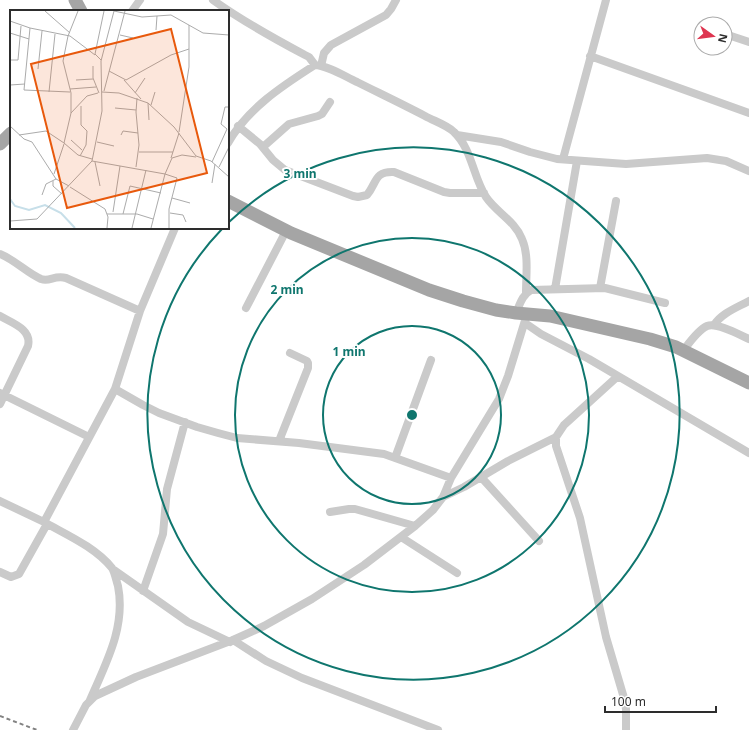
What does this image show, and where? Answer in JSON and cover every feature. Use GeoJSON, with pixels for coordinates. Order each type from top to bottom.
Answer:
{"type":"FeatureCollection","features":[{"type":"Feature","properties":{"kind":"main road"},"geometry":{"type":"LineString","coordinates":[[75,0],[80,10]]}},
{"type":"Feature","properties":{"kind":"main road"},"geometry":{"type":"LineString","coordinates":[[0,144],[10,135]]}},
{"type":"Feature","properties":{"kind":"main road"},"geometry":{"type":"LineString","coordinates":[[229,202],[286,231],[429,290],[523,317],[550,316],[650,339],[682,350],[749,383]]}},
{"type":"Feature","properties":{"kind":"street"},"geometry":{"type":"LineString","coordinates":[[133,10],[140,0]]}},
{"type":"Feature","properties":{"kind":"street"},"geometry":{"type":"LineString","coordinates":[[213,0],[228,10]]}},
{"type":"Feature","properties":{"kind":"street"},"geometry":{"type":"LineString","coordinates":[[229,141],[238,126],[245,118],[281,88],[318,65],[324,52],[331,45],[386,15],[396,0]]}},
{"type":"Feature","properties":{"kind":"street"},"geometry":{"type":"LineString","coordinates":[[563,159],[606,0]]}},
{"type":"Feature","properties":{"kind":"street"},"geometry":{"type":"LineString","coordinates":[[90,700],[102,692],[136,677],[231,641],[264,626],[312,599],[364,565],[415,526],[433,510],[443,497],[451,478],[499,399],[508,376],[523,317],[527,264],[522,238],[512,224],[491,204],[477,180],[467,152],[453,130],[318,65],[305,54],[275,39],[229,11]]}},
{"type":"Feature","properties":{"kind":"street"},"geometry":{"type":"LineString","coordinates":[[733,37],[749,42]]}},
{"type":"Feature","properties":{"kind":"street"},"geometry":{"type":"LineString","coordinates":[[590,56],[749,113]]}},
{"type":"Feature","properties":{"kind":"street"},"geometry":{"type":"LineString","coordinates":[[263,147],[289,124],[322,114],[330,102]]}},
{"type":"Feature","properties":{"kind":"street"},"geometry":{"type":"LineString","coordinates":[[238,126],[254,138],[273,160],[285,170],[358,197],[367,195],[378,176],[387,172],[394,172],[444,192],[484,193]]}},
{"type":"Feature","properties":{"kind":"street"},"geometry":{"type":"LineString","coordinates":[[457,135],[500,142],[547,157],[563,159],[626,164],[707,158],[726,161],[749,171]]}},
{"type":"Feature","properties":{"kind":"street"},"geometry":{"type":"LineString","coordinates":[[555,289],[577,160]]}},
{"type":"Feature","properties":{"kind":"street"},"geometry":{"type":"LineString","coordinates":[[600,288],[616,201]]}},
{"type":"Feature","properties":{"kind":"street"},"geometry":{"type":"LineString","coordinates":[[0,572],[11,577],[19,574],[115,388],[140,311],[175,229]]}},
{"type":"Feature","properties":{"kind":"street"},"geometry":{"type":"LineString","coordinates":[[246,308],[286,231]]}},
{"type":"Feature","properties":{"kind":"street"},"geometry":{"type":"LineString","coordinates":[[0,254],[8,257],[41,279],[48,280],[58,276],[66,278],[140,311]]}},
{"type":"Feature","properties":{"kind":"street"},"geometry":{"type":"LineString","coordinates":[[526,293],[531,290],[605,288],[665,303]]}},
{"type":"Feature","properties":{"kind":"street"},"geometry":{"type":"LineString","coordinates":[[714,325],[718,318],[723,314],[749,301]]}},
{"type":"Feature","properties":{"kind":"street"},"geometry":{"type":"LineString","coordinates":[[0,316],[23,329],[28,334],[30,340],[2,394],[0,404]]}},
{"type":"Feature","properties":{"kind":"street"},"geometry":{"type":"LineString","coordinates":[[523,317],[541,334],[589,359],[749,453]]}},
{"type":"Feature","properties":{"kind":"street"},"geometry":{"type":"LineString","coordinates":[[682,350],[702,330],[708,326],[714,325],[749,339]]}},
{"type":"Feature","properties":{"kind":"street"},"geometry":{"type":"LineString","coordinates":[[279,441],[308,368],[308,363],[306,361],[290,353]]}},
{"type":"Feature","properties":{"kind":"street"},"geometry":{"type":"LineString","coordinates":[[395,458],[431,360]]}},
{"type":"Feature","properties":{"kind":"street"},"geometry":{"type":"LineString","coordinates":[[443,497],[464,488],[508,461],[556,437],[564,425],[618,376]]}},
{"type":"Feature","properties":{"kind":"street"},"geometry":{"type":"LineString","coordinates":[[115,388],[143,405],[184,422],[237,438],[279,441],[372,452],[395,458],[451,478]]}},
{"type":"Feature","properties":{"kind":"street"},"geometry":{"type":"LineString","coordinates":[[2,394],[89,437]]}},
{"type":"Feature","properties":{"kind":"street"},"geometry":{"type":"LineString","coordinates":[[143,591],[162,539],[167,489],[184,422]]}},
{"type":"Feature","properties":{"kind":"street"},"geometry":{"type":"LineString","coordinates":[[556,437],[556,446],[580,518],[606,637],[624,698],[626,709],[626,730]]}},
{"type":"Feature","properties":{"kind":"street"},"geometry":{"type":"LineString","coordinates":[[482,477],[539,541]]}},
{"type":"Feature","properties":{"kind":"street"},"geometry":{"type":"LineString","coordinates":[[0,501],[81,542],[106,562],[113,570],[188,622],[231,641],[276,666],[302,678],[438,730]]}},
{"type":"Feature","properties":{"kind":"street"},"geometry":{"type":"LineString","coordinates":[[330,512],[355,509],[415,526]]}},
{"type":"Feature","properties":{"kind":"street"},"geometry":{"type":"LineString","coordinates":[[401,537],[458,573]]}},
{"type":"Feature","properties":{"kind":"street"},"geometry":{"type":"LineString","coordinates":[[73,730],[90,700],[118,629],[120,615],[119,592],[113,570]]}},
{"type":"Feature","properties":{"kind":"railway"},"geometry":{"type":"LineString","coordinates":[[0,716],[37,730]]}}]}
